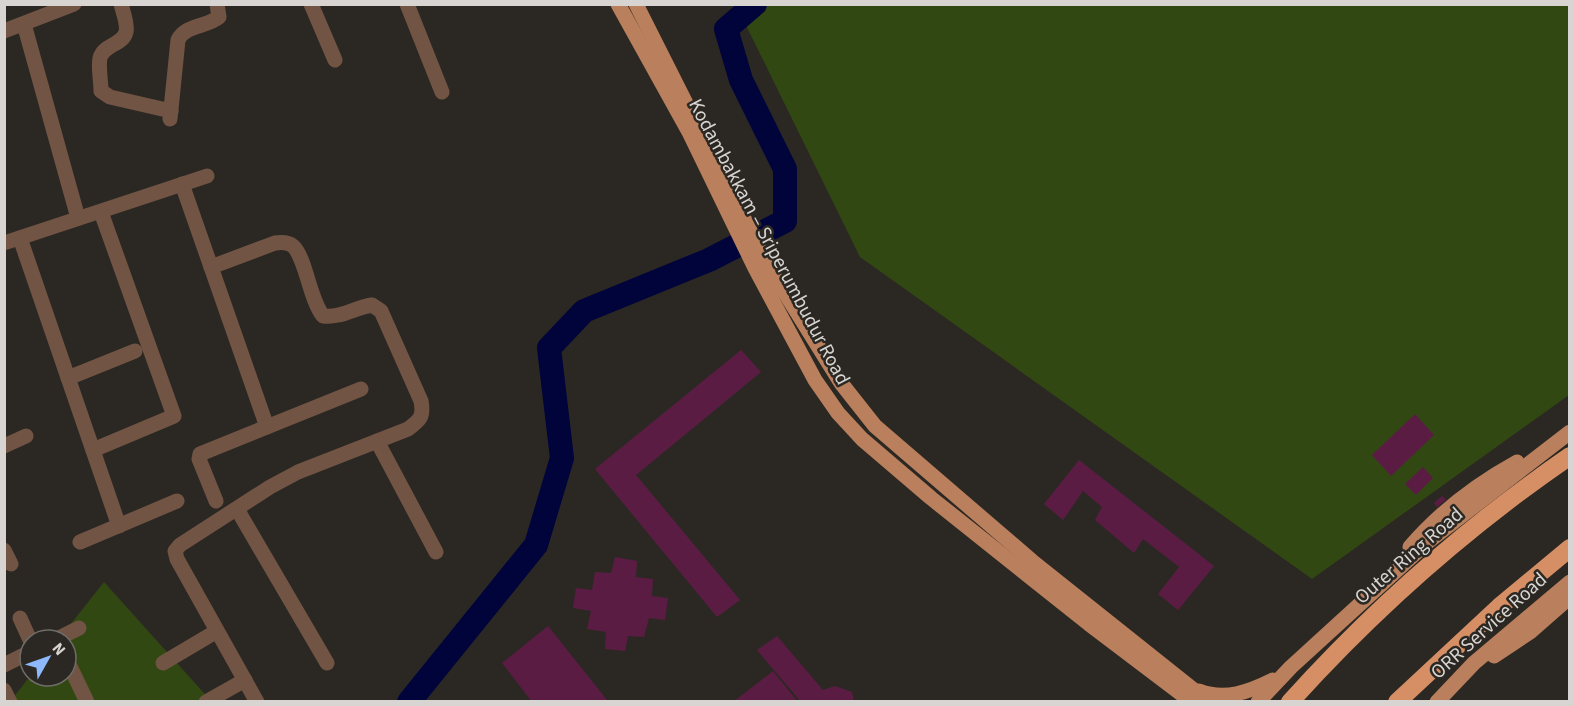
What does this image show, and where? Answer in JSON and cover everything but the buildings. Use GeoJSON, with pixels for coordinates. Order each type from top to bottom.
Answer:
{"type":"FeatureCollection","features":[{"type":"Feature","properties":{"kind":"highway","name":"Outer Ring Road"},"geometry":{"type":"LineString","coordinates":[[1290,702],[1373,616],[1442,555],[1515,495],[1569,456]]}},
{"type":"Feature","properties":{"kind":"highway"},"geometry":{"type":"LineString","coordinates":[[1397,702],[1499,607],[1569,548]]}},
{"type":"Feature","properties":{"kind":"main road","name":"Kodambakkam – Sriperumbudur Road"},"geometry":{"type":"LineString","coordinates":[[618,4],[748,239]]}},
{"type":"Feature","properties":{"kind":"main road","name":"Kodambakkam – Sriperumbudur Road"},"geometry":{"type":"LineString","coordinates":[[636,4],[814,380],[838,413],[862,438],[931,498],[1089,624],[1192,695],[1209,702]]}},
{"type":"Feature","properties":{"kind":"main road"},"geometry":{"type":"LineString","coordinates":[[1258,702],[1382,582],[1429,540],[1569,432]]}},
{"type":"Feature","properties":{"kind":"main road","name":"ORR Service Road"},"geometry":{"type":"LineString","coordinates":[[1437,702],[1468,669],[1569,582]]}},
{"type":"Feature","properties":{"kind":"main road"},"geometry":{"type":"LineString","coordinates":[[1468,669],[1510,646],[1569,597]]}},
{"type":"Feature","properties":{"kind":"main road"},"geometry":{"type":"LineString","coordinates":[[1192,695],[1231,696],[1250,691],[1285,674]]}},
{"type":"Feature","properties":{"kind":"street"},"geometry":{"type":"LineString","coordinates":[[4,31],[74,4]]}},
{"type":"Feature","properties":{"kind":"street"},"geometry":{"type":"LineString","coordinates":[[121,4],[126,35],[103,52],[100,59],[101,91],[110,97],[170,116],[178,40],[186,31],[219,17],[217,4]]}},
{"type":"Feature","properties":{"kind":"street"},"geometry":{"type":"LineString","coordinates":[[311,4],[335,60]]}},
{"type":"Feature","properties":{"kind":"street"},"geometry":{"type":"LineString","coordinates":[[407,4],[442,92]]}},
{"type":"Feature","properties":{"kind":"street"},"geometry":{"type":"LineString","coordinates":[[24,24],[78,218]]}},
{"type":"Feature","properties":{"kind":"street"},"geometry":{"type":"LineString","coordinates":[[4,243],[207,176]]}},
{"type":"Feature","properties":{"kind":"street"},"geometry":{"type":"LineString","coordinates":[[182,184],[267,427]]}},
{"type":"Feature","properties":{"kind":"street"},"geometry":{"type":"LineString","coordinates":[[93,450],[174,416],[101,212]]}},
{"type":"Feature","properties":{"kind":"street"},"geometry":{"type":"LineString","coordinates":[[20,238],[119,526]]}},
{"type":"Feature","properties":{"kind":"street"},"geometry":{"type":"LineString","coordinates":[[211,267],[275,243],[283,242],[292,245],[298,253],[316,307],[323,316],[335,317],[372,305],[381,311],[421,401],[423,412],[419,421],[408,429],[298,472],[270,487],[180,545],[175,551],[177,559],[257,702]]}},
{"type":"Feature","properties":{"kind":"street"},"geometry":{"type":"LineString","coordinates":[[68,378],[135,351]]}},
{"type":"Feature","properties":{"kind":"street"},"geometry":{"type":"LineString","coordinates":[[216,501],[199,459],[200,454],[361,389]]}},
{"type":"Feature","properties":{"kind":"street"},"geometry":{"type":"LineString","coordinates":[[4,446],[26,436]]}},
{"type":"Feature","properties":{"kind":"street"},"geometry":{"type":"LineString","coordinates":[[377,441],[436,552]]}},
{"type":"Feature","properties":{"kind":"street"},"geometry":{"type":"LineString","coordinates":[[80,542],[177,501]]}},
{"type":"Feature","properties":{"kind":"street"},"geometry":{"type":"LineString","coordinates":[[237,509],[327,663]]}},
{"type":"Feature","properties":{"kind":"street"},"geometry":{"type":"LineString","coordinates":[[20,618],[25,628]]}},
{"type":"Feature","properties":{"kind":"street"},"geometry":{"type":"LineString","coordinates":[[163,663],[218,631]]}},
{"type":"Feature","properties":{"kind":"street"},"geometry":{"type":"LineString","coordinates":[[4,665],[18,658]]}},
{"type":"Feature","properties":{"kind":"street"},"geometry":{"type":"LineString","coordinates":[[206,702],[245,680]]}},
{"type":"Feature","properties":{"kind":"street"},"geometry":{"type":"LineString","coordinates":[[78,683],[87,702]]}},
{"type":"Feature","properties":{"kind":"street"},"geometry":{"type":"LineString","coordinates":[[4,690],[10,702]]}},
{"type":"Feature","properties":{"kind":"green space"},"geometry":{"type":"Polygon","coordinates":[[[736,5],[1569,5],[1569,395],[1312,579],[860,257],[736,5]]]}},
{"type":"Feature","properties":{"kind":"green space"},"geometry":{"type":"Polygon","coordinates":[[[104,582],[211,701],[10,702],[21,688],[78,688],[78,628],[68,628],[104,582]]]}},
{"type":"Feature","properties":{"kind":"waterway"},"geometry":{"type":"LineString","coordinates":[[409,702],[536,545],[562,458],[549,348],[584,311],[709,260],[785,221],[785,169],[741,80],[726,29],[755,4]]}}]}
